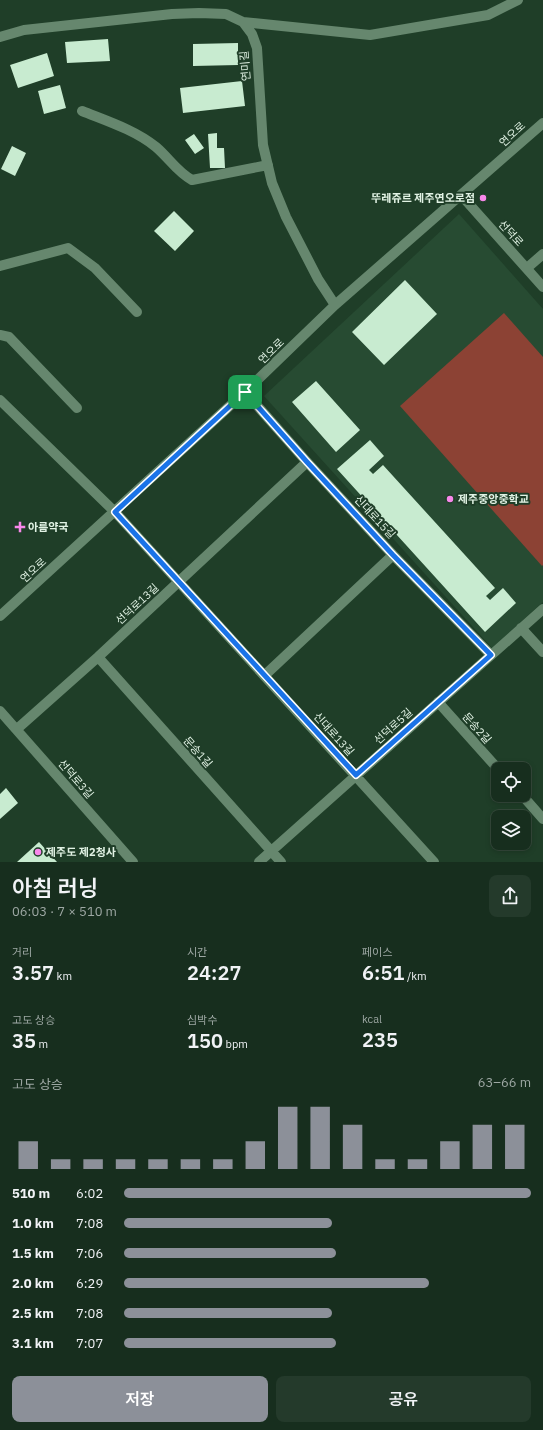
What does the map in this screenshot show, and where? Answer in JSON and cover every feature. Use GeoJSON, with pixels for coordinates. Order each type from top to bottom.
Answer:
{"type":"FeatureCollection","features":[{"type":"Feature","properties":{"kind":"street"},"geometry":{"type":"LineString","coordinates":[[0,37],[24,30],[172,14],[199,13],[226,14],[243,22],[370,35],[488,15],[518,0]]}},
{"type":"Feature","properties":{"kind":"street","name":"연미길"},"geometry":{"type":"LineString","coordinates":[[243,22],[252,34],[257,48],[262,145],[272,183],[286,217],[318,279],[335,306]]}},
{"type":"Feature","properties":{"kind":"street"},"geometry":{"type":"LineString","coordinates":[[82,111],[139,135],[157,147],[184,175],[192,180],[268,165]]}},
{"type":"Feature","properties":{"kind":"street","name":"연오로"},"geometry":{"type":"LineString","coordinates":[[0,616],[245,392],[335,306],[543,123]]}},
{"type":"Feature","properties":{"kind":"street","name":"선덕로"},"geometry":{"type":"LineString","coordinates":[[461,196],[543,287]]}},
{"type":"Feature","properties":{"kind":"street"},"geometry":{"type":"LineString","coordinates":[[0,266],[68,248],[95,268],[137,312]]}},
{"type":"Feature","properties":{"kind":"street"},"geometry":{"type":"LineString","coordinates":[[527,268],[543,254]]}},
{"type":"Feature","properties":{"kind":"street"},"geometry":{"type":"LineString","coordinates":[[0,335],[9,337],[77,408]]}},
{"type":"Feature","properties":{"kind":"street","name":"신대로15길"},"geometry":{"type":"LineString","coordinates":[[245,392],[393,555],[491,655]]}},
{"type":"Feature","properties":{"kind":"street","name":"신대로13길"},"geometry":{"type":"LineString","coordinates":[[0,400],[115,512],[434,862]]}},
{"type":"Feature","properties":{"kind":"street","name":"선덕로13길"},"geometry":{"type":"LineString","coordinates":[[16,730],[98,657],[307,462]]}},
{"type":"Feature","properties":{"kind":"street"},"geometry":{"type":"LineString","coordinates":[[265,675],[393,555]]}},
{"type":"Feature","properties":{"kind":"street","name":"선덕로5길"},"geometry":{"type":"LineString","coordinates":[[258,862],[543,609]]}},
{"type":"Feature","properties":{"kind":"street"},"geometry":{"type":"LineString","coordinates":[[521,628],[543,652]]}},
{"type":"Feature","properties":{"kind":"street","name":"문송1길"},"geometry":{"type":"LineString","coordinates":[[98,657],[281,862]]}},
{"type":"Feature","properties":{"kind":"street","name":"문송2길"},"geometry":{"type":"LineString","coordinates":[[438,702],[492,762]]}},
{"type":"Feature","properties":{"kind":"street","name":"선덕로3길"},"geometry":{"type":"LineString","coordinates":[[0,711],[133,862]]}},
{"type":"Feature","properties":{"kind":"street"},"geometry":{"type":"LineString","coordinates":[[528,802],[543,818]]}},
{"type":"Feature","properties":{"kind":"shaded area","name":"제주중앙중학교"},"geometry":{"type":"Polygon","coordinates":[[[459,214],[543,309],[543,602],[492,648],[264,396],[459,214]]]}},
{"type":"Feature","properties":{"kind":"shaded area"},"geometry":{"type":"Polygon","coordinates":[[[504,313],[543,357],[542,566],[400,406],[504,313]]]}},
{"type":"Feature","properties":{"kind":"building"},"geometry":{"type":"Polygon","coordinates":[[[108,39],[110,61],[67,63],[65,42],[108,39]]]}},
{"type":"Feature","properties":{"kind":"building"},"geometry":{"type":"Polygon","coordinates":[[[238,43],[238,65],[193,66],[193,44],[238,43]]]}},
{"type":"Feature","properties":{"kind":"building"},"geometry":{"type":"Polygon","coordinates":[[[47,53],[54,76],[18,88],[10,65],[47,53]]]}},
{"type":"Feature","properties":{"kind":"building"},"geometry":{"type":"Polygon","coordinates":[[[242,81],[245,106],[183,113],[180,88],[242,81]]]}},
{"type":"Feature","properties":{"kind":"building"},"geometry":{"type":"Polygon","coordinates":[[[60,85],[66,108],[44,114],[38,91],[60,85]]]}},
{"type":"Feature","properties":{"kind":"building"},"geometry":{"type":"Polygon","coordinates":[[[217,133],[217,148],[224,148],[225,168],[210,168],[208,134],[217,133]]]}},
{"type":"Feature","properties":{"kind":"building"},"geometry":{"type":"Polygon","coordinates":[[[194,134],[204,148],[195,154],[185,140],[194,134]]]}},
{"type":"Feature","properties":{"kind":"building"},"geometry":{"type":"Polygon","coordinates":[[[12,146],[26,153],[15,176],[1,169],[12,146]]]}},
{"type":"Feature","properties":{"kind":"building"},"geometry":{"type":"Polygon","coordinates":[[[174,211],[194,231],[175,251],[154,231],[174,211]]]}},
{"type":"Feature","properties":{"kind":"building"},"geometry":{"type":"Polygon","coordinates":[[[405,280],[437,314],[384,365],[352,332],[405,280]]]}},
{"type":"Feature","properties":{"kind":"building"},"geometry":{"type":"Polygon","coordinates":[[[316,381],[360,430],[336,452],[292,402],[316,381]]]}},
{"type":"Feature","properties":{"kind":"building"},"geometry":{"type":"Polygon","coordinates":[[[370,440],[384,456],[369,470],[373,474],[383,465],[495,588],[486,596],[490,600],[503,588],[516,603],[485,632],[337,469],[370,440]]]}},
{"type":"Feature","properties":{"kind":"building"},"geometry":{"type":"Polygon","coordinates":[[[6,788],[18,803],[0,819],[0,794],[6,788]]]}},
{"type":"Feature","properties":{"kind":"building","name":"제주도 제2청사"},"geometry":{"type":"Polygon","coordinates":[[[39,842],[57,862],[17,862],[39,842]]]}},
{"type":"Feature","properties":{"kind":"place","name":"뚜레쥬르 제주연오로점"},"geometry":{"type":"Point","coordinates":[483,198]}},
{"type":"Feature","properties":{"kind":"place","name":"제주중앙중학교"},"geometry":{"type":"Point","coordinates":[450,499]}},
{"type":"Feature","properties":{"kind":"place","name":"아름약국"},"geometry":{"type":"Point","coordinates":[20,527]}},
{"type":"Feature","properties":{"kind":"place","name":"제주도 제2청사"},"geometry":{"type":"Point","coordinates":[38,852]}},
{"type":"Feature","properties":{"kind":"route"},"geometry":{"type":"LineString","coordinates":[[245,392],[393,555],[491,655],[356,775],[115,512],[245,392]]}}]}
